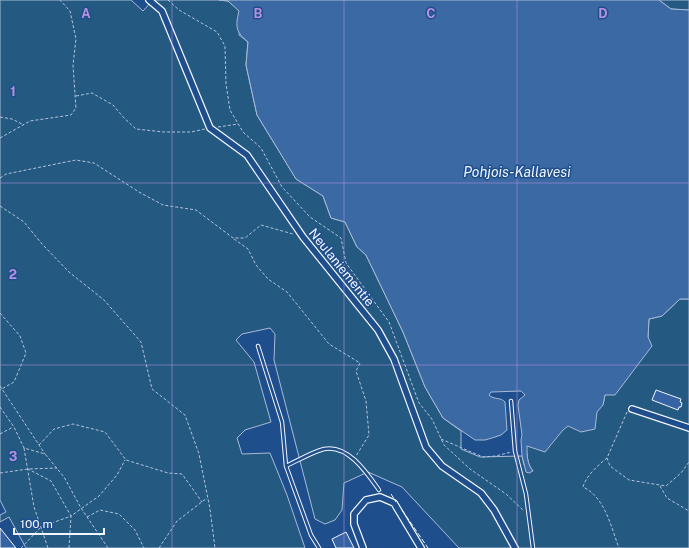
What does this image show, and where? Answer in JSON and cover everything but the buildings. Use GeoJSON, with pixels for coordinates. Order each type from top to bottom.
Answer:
{"type":"FeatureCollection","features":[{"type":"Feature","properties":{"kind":"street"},"geometry":{"type":"LineString","coordinates":[[149,0],[162,11],[210,128]]}},
{"type":"Feature","properties":{"kind":"street","name":"Neulaniementie"},"geometry":{"type":"LineString","coordinates":[[210,128],[246,155],[303,236],[378,330],[394,359],[426,447],[442,466],[481,493],[494,510],[515,548]]}},
{"type":"Feature","properties":{"kind":"street"},"geometry":{"type":"LineString","coordinates":[[632,409],[689,428]]}},
{"type":"Feature","properties":{"kind":"street"},"geometry":{"type":"LineString","coordinates":[[363,548],[354,524],[354,514],[366,500],[380,497],[394,503],[421,548]]}},
{"type":"Feature","properties":{"kind":"lane"},"geometry":{"type":"LineString","coordinates":[[258,346],[282,422],[286,466],[311,535],[319,548]]}},
{"type":"Feature","properties":{"kind":"lane"},"geometry":{"type":"LineString","coordinates":[[512,401],[516,451],[526,494],[533,548]]}},
{"type":"Feature","properties":{"kind":"lane"},"geometry":{"type":"LineString","coordinates":[[286,466],[324,449],[336,450],[347,454],[354,460],[364,470],[379,490]]}},
{"type":"Feature","properties":{"kind":"path"},"geometry":{"type":"LineString","coordinates":[[0,138],[30,121],[71,115],[76,108],[74,65],[76,39],[70,11],[60,0]]}},
{"type":"Feature","properties":{"kind":"path"},"geometry":{"type":"LineString","coordinates":[[168,0],[179,10],[217,32],[225,46],[226,84],[230,110],[243,132],[261,148],[282,188],[310,217],[341,238],[346,263],[389,322],[419,404],[432,419],[444,445],[470,469],[506,494],[529,516]]}},
{"type":"Feature","properties":{"kind":"path"},"geometry":{"type":"LineString","coordinates":[[76,96],[92,93],[113,105],[136,129],[164,132],[191,132],[238,124]]}},
{"type":"Feature","properties":{"kind":"path"},"geometry":{"type":"LineString","coordinates":[[0,117],[12,119],[24,124]]}},
{"type":"Feature","properties":{"kind":"path"},"geometry":{"type":"LineString","coordinates":[[0,178],[6,174],[76,160],[94,163],[139,192],[163,205],[196,210],[233,238],[248,250],[256,265],[268,279],[287,292],[329,344],[360,363],[356,371],[366,401],[369,435],[354,460]]}},
{"type":"Feature","properties":{"kind":"path"},"geometry":{"type":"LineString","coordinates":[[0,206],[24,222],[42,244],[69,272],[104,300],[141,342],[152,389],[185,415],[199,454],[208,498],[215,548]]}},
{"type":"Feature","properties":{"kind":"path"},"geometry":{"type":"LineString","coordinates":[[233,238],[245,238],[261,224],[303,236]]}},
{"type":"Feature","properties":{"kind":"path"},"geometry":{"type":"LineString","coordinates":[[0,313],[20,336],[26,353],[14,382],[1,390]]}},
{"type":"Feature","properties":{"kind":"path"},"geometry":{"type":"LineString","coordinates":[[0,386],[1,390],[45,454],[64,477],[81,508],[108,548]]}},
{"type":"Feature","properties":{"kind":"path"},"geometry":{"type":"LineString","coordinates":[[0,407],[14,427],[24,448],[34,507],[48,548]]}},
{"type":"Feature","properties":{"kind":"path"},"geometry":{"type":"LineString","coordinates":[[618,548],[604,508],[589,490],[583,487],[584,482],[599,464],[607,458],[628,408],[632,409]]}},
{"type":"Feature","properties":{"kind":"path"},"geometry":{"type":"LineString","coordinates":[[39,445],[54,429],[73,424],[105,432],[126,460],[168,473],[182,474],[202,502]]}},
{"type":"Feature","properties":{"kind":"path"},"geometry":{"type":"LineString","coordinates":[[0,434],[14,427]]}},
{"type":"Feature","properties":{"kind":"path"},"geometry":{"type":"LineString","coordinates":[[440,439],[483,457],[496,456],[516,451]]}},
{"type":"Feature","properties":{"kind":"path"},"geometry":{"type":"LineString","coordinates":[[24,448],[45,454]]}},
{"type":"Feature","properties":{"kind":"path"},"geometry":{"type":"LineString","coordinates":[[607,458],[610,466],[629,480],[666,486],[681,473],[689,462]]}},
{"type":"Feature","properties":{"kind":"path"},"geometry":{"type":"LineString","coordinates":[[21,548],[40,527],[71,516],[99,496],[117,475],[126,460]]}},
{"type":"Feature","properties":{"kind":"path"},"geometry":{"type":"LineString","coordinates":[[0,473],[28,469],[57,468]]}},
{"type":"Feature","properties":{"kind":"path"},"geometry":{"type":"LineString","coordinates":[[28,469],[51,481],[71,516],[69,548]]}},
{"type":"Feature","properties":{"kind":"path"},"geometry":{"type":"LineString","coordinates":[[660,485],[667,498],[689,511]]}},
{"type":"Feature","properties":{"kind":"path"},"geometry":{"type":"LineString","coordinates":[[159,548],[177,521],[208,498]]}},
{"type":"Feature","properties":{"kind":"path"},"geometry":{"type":"LineString","coordinates":[[87,517],[100,510],[120,514],[135,530],[144,548]]}},
{"type":"Feature","properties":{"kind":"shaded area"},"geometry":{"type":"Polygon","coordinates":[[[0,0],[131,0],[143,11],[153,0],[219,0],[228,1],[240,11],[239,35],[248,42],[246,65],[257,115],[296,179],[323,196],[331,218],[345,222],[357,247],[366,255],[403,332],[425,387],[443,418],[461,431],[461,449],[480,457],[522,456],[524,465],[533,471],[528,462],[526,446],[603,405],[605,395],[648,337],[649,319],[662,316],[680,299],[689,299],[689,548],[459,548],[402,487],[368,472],[344,483],[342,510],[335,520],[325,524],[315,519],[274,360],[275,334],[270,328],[242,334],[236,340],[254,362],[271,422],[245,430],[237,438],[242,454],[270,453],[287,495],[305,548],[26,548],[9,517],[0,522],[0,515],[6,512],[0,500],[0,0]]]}},
{"type":"Feature","properties":{"kind":"shaded area"},"geometry":{"type":"Polygon","coordinates":[[[659,0],[689,0],[689,10],[671,9],[659,0]]]}},
{"type":"Feature","properties":{"kind":"water","name":"Pohjois-Kallavesi"},"geometry":{"type":"Polygon","coordinates":[[[219,0],[659,0],[671,9],[689,10],[689,299],[680,299],[662,316],[649,319],[648,337],[652,346],[615,395],[605,395],[603,405],[597,412],[595,429],[581,432],[568,426],[545,452],[527,446],[528,462],[533,471],[529,473],[526,472],[522,456],[522,435],[518,405],[519,400],[525,395],[521,391],[491,392],[489,395],[505,402],[507,430],[501,435],[485,440],[475,440],[443,418],[425,387],[403,332],[366,255],[357,247],[345,222],[331,218],[323,196],[296,179],[257,115],[246,65],[248,42],[239,32],[237,25],[239,11],[228,1],[219,0]]]}},
{"type":"Feature","properties":{"kind":"fence"},"geometry":{"type":"LineString","coordinates":[[391,494],[396,502]]}},
{"type":"Feature","properties":{"kind":"fence"},"geometry":{"type":"LineString","coordinates":[[402,510],[428,548]]}}]}
